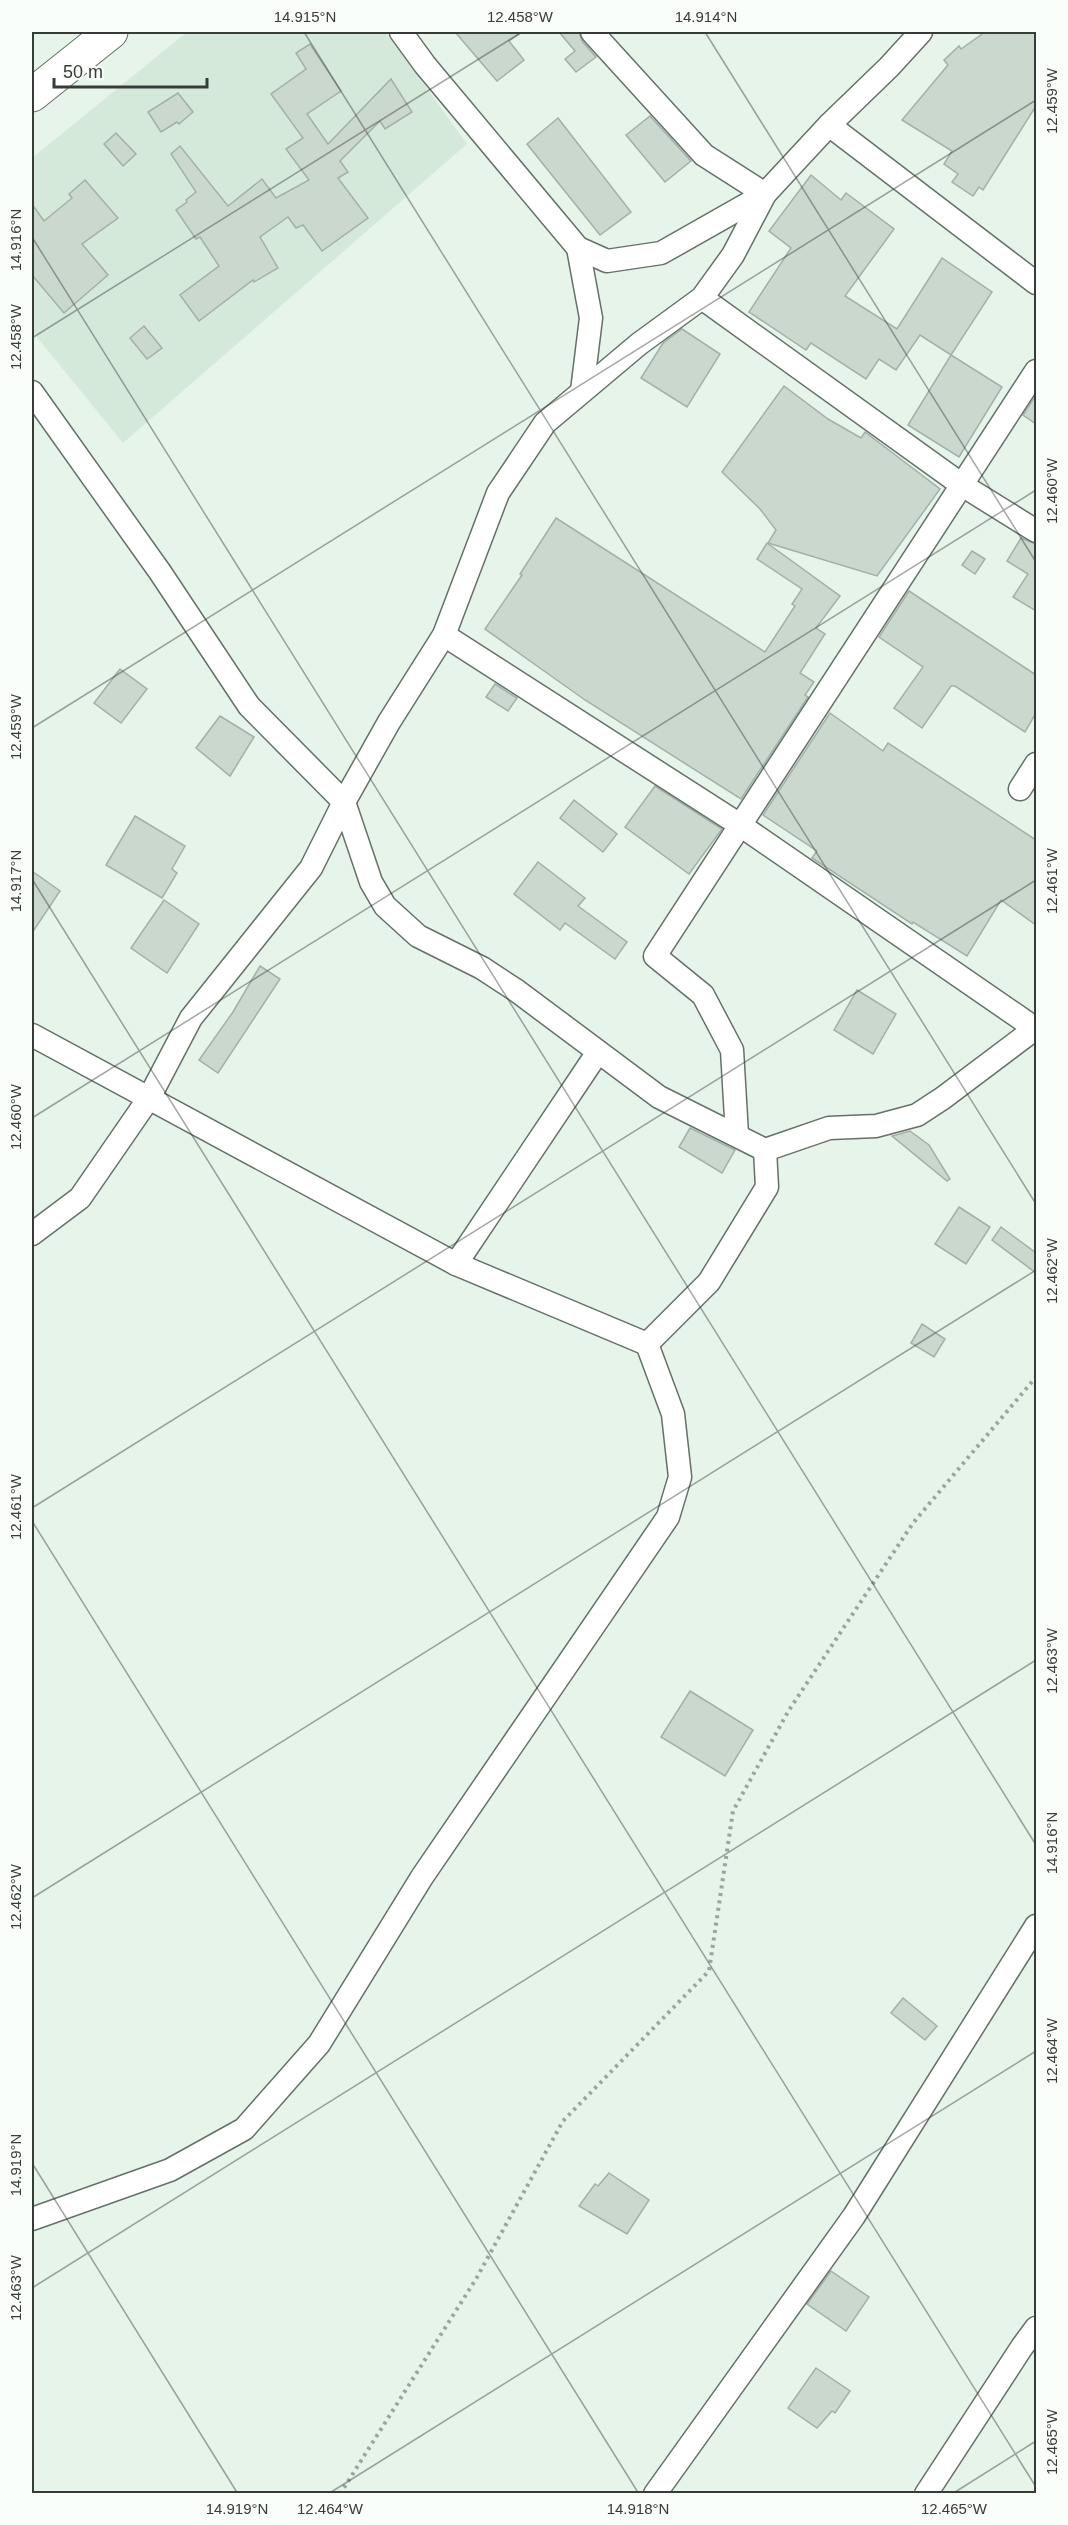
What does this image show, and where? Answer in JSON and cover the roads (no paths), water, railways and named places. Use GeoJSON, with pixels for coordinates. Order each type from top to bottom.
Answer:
{"type":"FeatureCollection","features":[{"type":"Feature","properties":{"kind":"main road"},"geometry":{"type":"LineString","coordinates":[[32,95],[111,32]]}},
{"type":"Feature","properties":{"kind":"street"},"geometry":{"type":"LineString","coordinates":[[401,32],[425,65],[578,248],[607,261],[661,253],[765,194]]}},
{"type":"Feature","properties":{"kind":"street"},"geometry":{"type":"LineString","coordinates":[[592,32],[704,156],[765,194]]}},
{"type":"Feature","properties":{"kind":"street"},"geometry":{"type":"LineString","coordinates":[[32,1234],[80,1198],[149,1098],[191,1018],[311,868],[344,802],[389,722],[444,635],[498,493],[545,423],[639,344],[702,298],[733,255],[765,194],[921,32]]}},
{"type":"Feature","properties":{"kind":"street"},"geometry":{"type":"LineString","coordinates":[[829,125],[1036,283]]}},
{"type":"Feature","properties":{"kind":"street"},"geometry":{"type":"LineString","coordinates":[[578,248],[591,318],[582,392]]}},
{"type":"Feature","properties":{"kind":"street"},"geometry":{"type":"LineString","coordinates":[[702,298],[962,485],[1036,531]]}},
{"type":"Feature","properties":{"kind":"street"},"geometry":{"type":"LineString","coordinates":[[737,1136],[732,1050],[703,995],[655,956],[1036,371]]}},
{"type":"Feature","properties":{"kind":"street"},"geometry":{"type":"LineString","coordinates":[[32,392],[160,572],[249,706],[344,802],[371,882],[385,906],[418,936],[482,968],[517,991],[659,1097],[765,1150],[829,1128],[876,1126],[917,1115],[1036,1028],[740,825],[444,635]]}},
{"type":"Feature","properties":{"kind":"street"},"geometry":{"type":"LineString","coordinates":[[1020,789],[1036,764]]}},
{"type":"Feature","properties":{"kind":"street"},"geometry":{"type":"LineString","coordinates":[[32,1035],[456,1264],[647,1344],[673,1414],[680,1477],[668,1517],[422,1877],[319,2044],[244,2129],[170,2170],[32,2219]]}},
{"type":"Feature","properties":{"kind":"street"},"geometry":{"type":"LineString","coordinates":[[456,1264],[598,1052]]}},
{"type":"Feature","properties":{"kind":"street"},"geometry":{"type":"LineString","coordinates":[[647,1344],[709,1282],[767,1187],[765,1150]]}},
{"type":"Feature","properties":{"kind":"street"},"geometry":{"type":"LineString","coordinates":[[655,2493],[854,2216],[1036,1926]]}},
{"type":"Feature","properties":{"kind":"street"},"geometry":{"type":"LineString","coordinates":[[926,2493],[1036,2328]]}}]}
